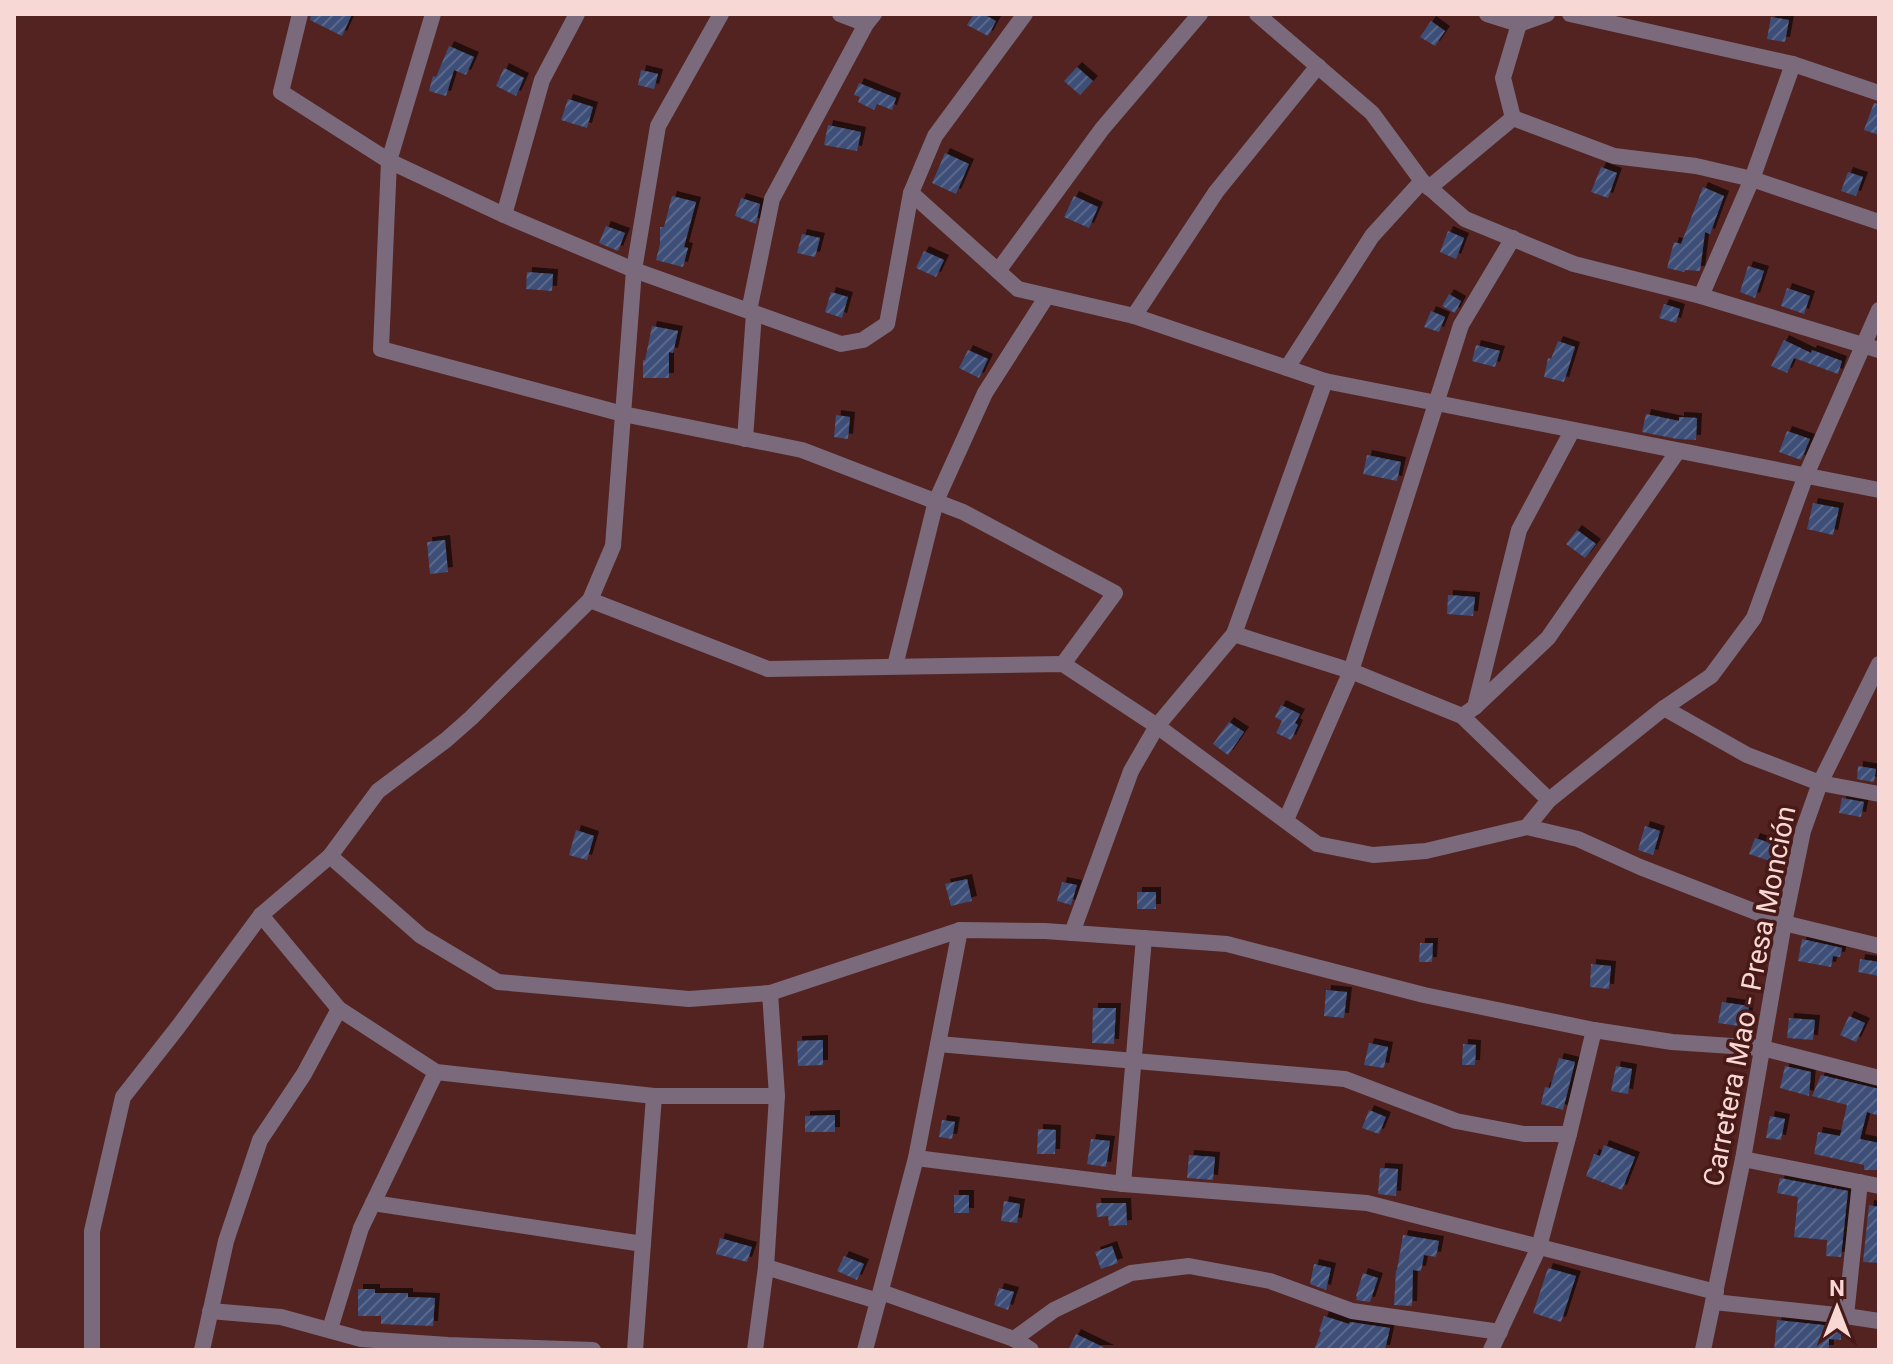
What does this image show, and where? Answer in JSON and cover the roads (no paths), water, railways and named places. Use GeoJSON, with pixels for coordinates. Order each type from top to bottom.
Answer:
{"type":"FeatureCollection","features":[{"type":"Feature","properties":{"kind":"street"},"geometry":{"type":"LineString","coordinates":[[300,14],[281,92],[389,161],[504,215],[634,270],[841,344],[863,340],[887,324],[911,193],[935,136],[1025,14]]}},
{"type":"Feature","properties":{"kind":"street"},"geometry":{"type":"LineString","coordinates":[[433,14],[389,161],[381,349],[623,414],[802,450],[963,512],[1115,593],[1063,664]]}},
{"type":"Feature","properties":{"kind":"street"},"geometry":{"type":"LineString","coordinates":[[504,215],[542,80],[577,14]]}},
{"type":"Feature","properties":{"kind":"street"},"geometry":{"type":"LineString","coordinates":[[92,1350],[92,1231],[123,1097],[261,915],[330,856],[378,791],[463,725],[590,600],[613,546],[634,270],[658,126],[721,14]]}},
{"type":"Feature","properties":{"kind":"street"},"geometry":{"type":"LineString","coordinates":[[745,439],[751,312],[772,199],[870,19],[840,14]]}},
{"type":"Feature","properties":{"kind":"street"},"geometry":{"type":"LineString","coordinates":[[998,271],[1102,129],[1200,14]]}},
{"type":"Feature","properties":{"kind":"street"},"geometry":{"type":"LineString","coordinates":[[1257,14],[1372,113],[1426,184],[1465,219],[1574,264],[1701,296],[1871,347]]}},
{"type":"Feature","properties":{"kind":"street"},"geometry":{"type":"LineString","coordinates":[[1487,14],[1519,24],[1547,14]]}},
{"type":"Feature","properties":{"kind":"street"},"geometry":{"type":"LineString","coordinates":[[1570,14],[1793,64],[1879,93]]}},
{"type":"Feature","properties":{"kind":"street"},"geometry":{"type":"LineString","coordinates":[[1513,118],[1503,78],[1519,24]]}},
{"type":"Feature","properties":{"kind":"street"},"geometry":{"type":"LineString","coordinates":[[1701,296],[1752,179],[1793,64]]}},
{"type":"Feature","properties":{"kind":"street"},"geometry":{"type":"LineString","coordinates":[[1134,316],[1216,192],[1318,66]]}},
{"type":"Feature","properties":{"kind":"street"},"geometry":{"type":"LineString","coordinates":[[1513,118],[1614,156],[1696,166],[1752,179],[1879,222]]}},
{"type":"Feature","properties":{"kind":"street"},"geometry":{"type":"LineString","coordinates":[[1287,368],[1372,236],[1426,184],[1513,118]]}},
{"type":"Feature","properties":{"kind":"street"},"geometry":{"type":"LineString","coordinates":[[911,193],[1018,289],[1134,316],[1325,381],[1879,490]]}},
{"type":"Feature","properties":{"kind":"street"},"geometry":{"type":"LineString","coordinates":[[1286,820],[1351,671],[1461,325],[1513,238]]}},
{"type":"Feature","properties":{"kind":"street"},"geometry":{"type":"LineString","coordinates":[[895,666],[936,501],[985,393],[1047,296]]}},
{"type":"Feature","properties":{"kind":"street"},"geometry":{"type":"LineString","coordinates":[[1527,827],[1549,800],[1664,708],[1711,676],[1754,618],[1806,475],[1871,347],[1879,310]]}},
{"type":"Feature","properties":{"kind":"street"},"geometry":{"type":"LineString","coordinates":[[1072,933],[1131,771],[1157,726],[1234,634],[1325,381]]}},
{"type":"Feature","properties":{"kind":"street"},"geometry":{"type":"LineString","coordinates":[[1469,712],[1519,530],[1572,431]]}},
{"type":"Feature","properties":{"kind":"street"},"geometry":{"type":"LineString","coordinates":[[1469,712],[1548,638],[1678,451]]}},
{"type":"Feature","properties":{"kind":"street"},"geometry":{"type":"LineString","coordinates":[[590,600],[768,669],[1063,664],[1157,726],[1317,844],[1373,855],[1426,851],[1527,827],[1578,839],[1640,867],[1784,923],[1879,946]]}},
{"type":"Feature","properties":{"kind":"street"},"geometry":{"type":"LineString","coordinates":[[1234,634],[1469,712],[1549,800]]}},
{"type":"Feature","properties":{"kind":"street","name":"Carretera Mao - Presa Monción"},"geometry":{"type":"LineString","coordinates":[[1703,1350],[1743,1159],[1803,831],[1820,783],[1879,664]]}},
{"type":"Feature","properties":{"kind":"street"},"geometry":{"type":"LineString","coordinates":[[1664,708],[1747,755],[1820,783],[1879,794]]}},
{"type":"Feature","properties":{"kind":"street"},"geometry":{"type":"LineString","coordinates":[[330,856],[421,936],[498,982],[689,999],[770,993],[960,930],[1144,938],[1227,944],[1424,995],[1594,1030],[1672,1042],[1762,1048],[1879,1078]]}},
{"type":"Feature","properties":{"kind":"street"},"geometry":{"type":"LineString","coordinates":[[261,915],[339,1009],[436,1072],[654,1096],[777,1096]]}},
{"type":"Feature","properties":{"kind":"street"},"geometry":{"type":"LineString","coordinates":[[865,1350],[916,1158],[960,930]]}},
{"type":"Feature","properties":{"kind":"street"},"geometry":{"type":"LineString","coordinates":[[1123,1184],[1144,938]]}},
{"type":"Feature","properties":{"kind":"street"},"geometry":{"type":"LineString","coordinates":[[755,1350],[766,1267],[777,1096],[770,993]]}},
{"type":"Feature","properties":{"kind":"street"},"geometry":{"type":"LineString","coordinates":[[202,1350],[226,1241],[260,1140],[304,1074],[339,1009]]}},
{"type":"Feature","properties":{"kind":"street"},"geometry":{"type":"LineString","coordinates":[[1491,1350],[1539,1247],[1594,1030]]}},
{"type":"Feature","properties":{"kind":"street"},"geometry":{"type":"LineString","coordinates":[[938,1044],[1345,1079],[1456,1121],[1524,1134],[1569,1134]]}},
{"type":"Feature","properties":{"kind":"street"},"geometry":{"type":"LineString","coordinates":[[330,1329],[361,1228],[436,1072]]}},
{"type":"Feature","properties":{"kind":"street"},"geometry":{"type":"LineString","coordinates":[[635,1350],[654,1096]]}},
{"type":"Feature","properties":{"kind":"street"},"geometry":{"type":"LineString","coordinates":[[916,1158],[1123,1184],[1367,1203],[1715,1297],[1879,1321]]}},
{"type":"Feature","properties":{"kind":"street"},"geometry":{"type":"LineString","coordinates":[[1743,1159],[1879,1186]]}},
{"type":"Feature","properties":{"kind":"street"},"geometry":{"type":"LineString","coordinates":[[1846,1316],[1860,1182]]}},
{"type":"Feature","properties":{"kind":"street"},"geometry":{"type":"LineString","coordinates":[[373,1203],[643,1244]]}},
{"type":"Feature","properties":{"kind":"street"},"geometry":{"type":"LineString","coordinates":[[1014,1339],[1054,1310],[1131,1273],[1189,1266],[1270,1281],[1352,1311],[1500,1332]]}},
{"type":"Feature","properties":{"kind":"street"},"geometry":{"type":"LineString","coordinates":[[766,1267],[879,1296],[1014,1339],[1031,1350]]}},
{"type":"Feature","properties":{"kind":"street"},"geometry":{"type":"LineString","coordinates":[[210,1311],[281,1317],[361,1339],[593,1350]]}}]}
